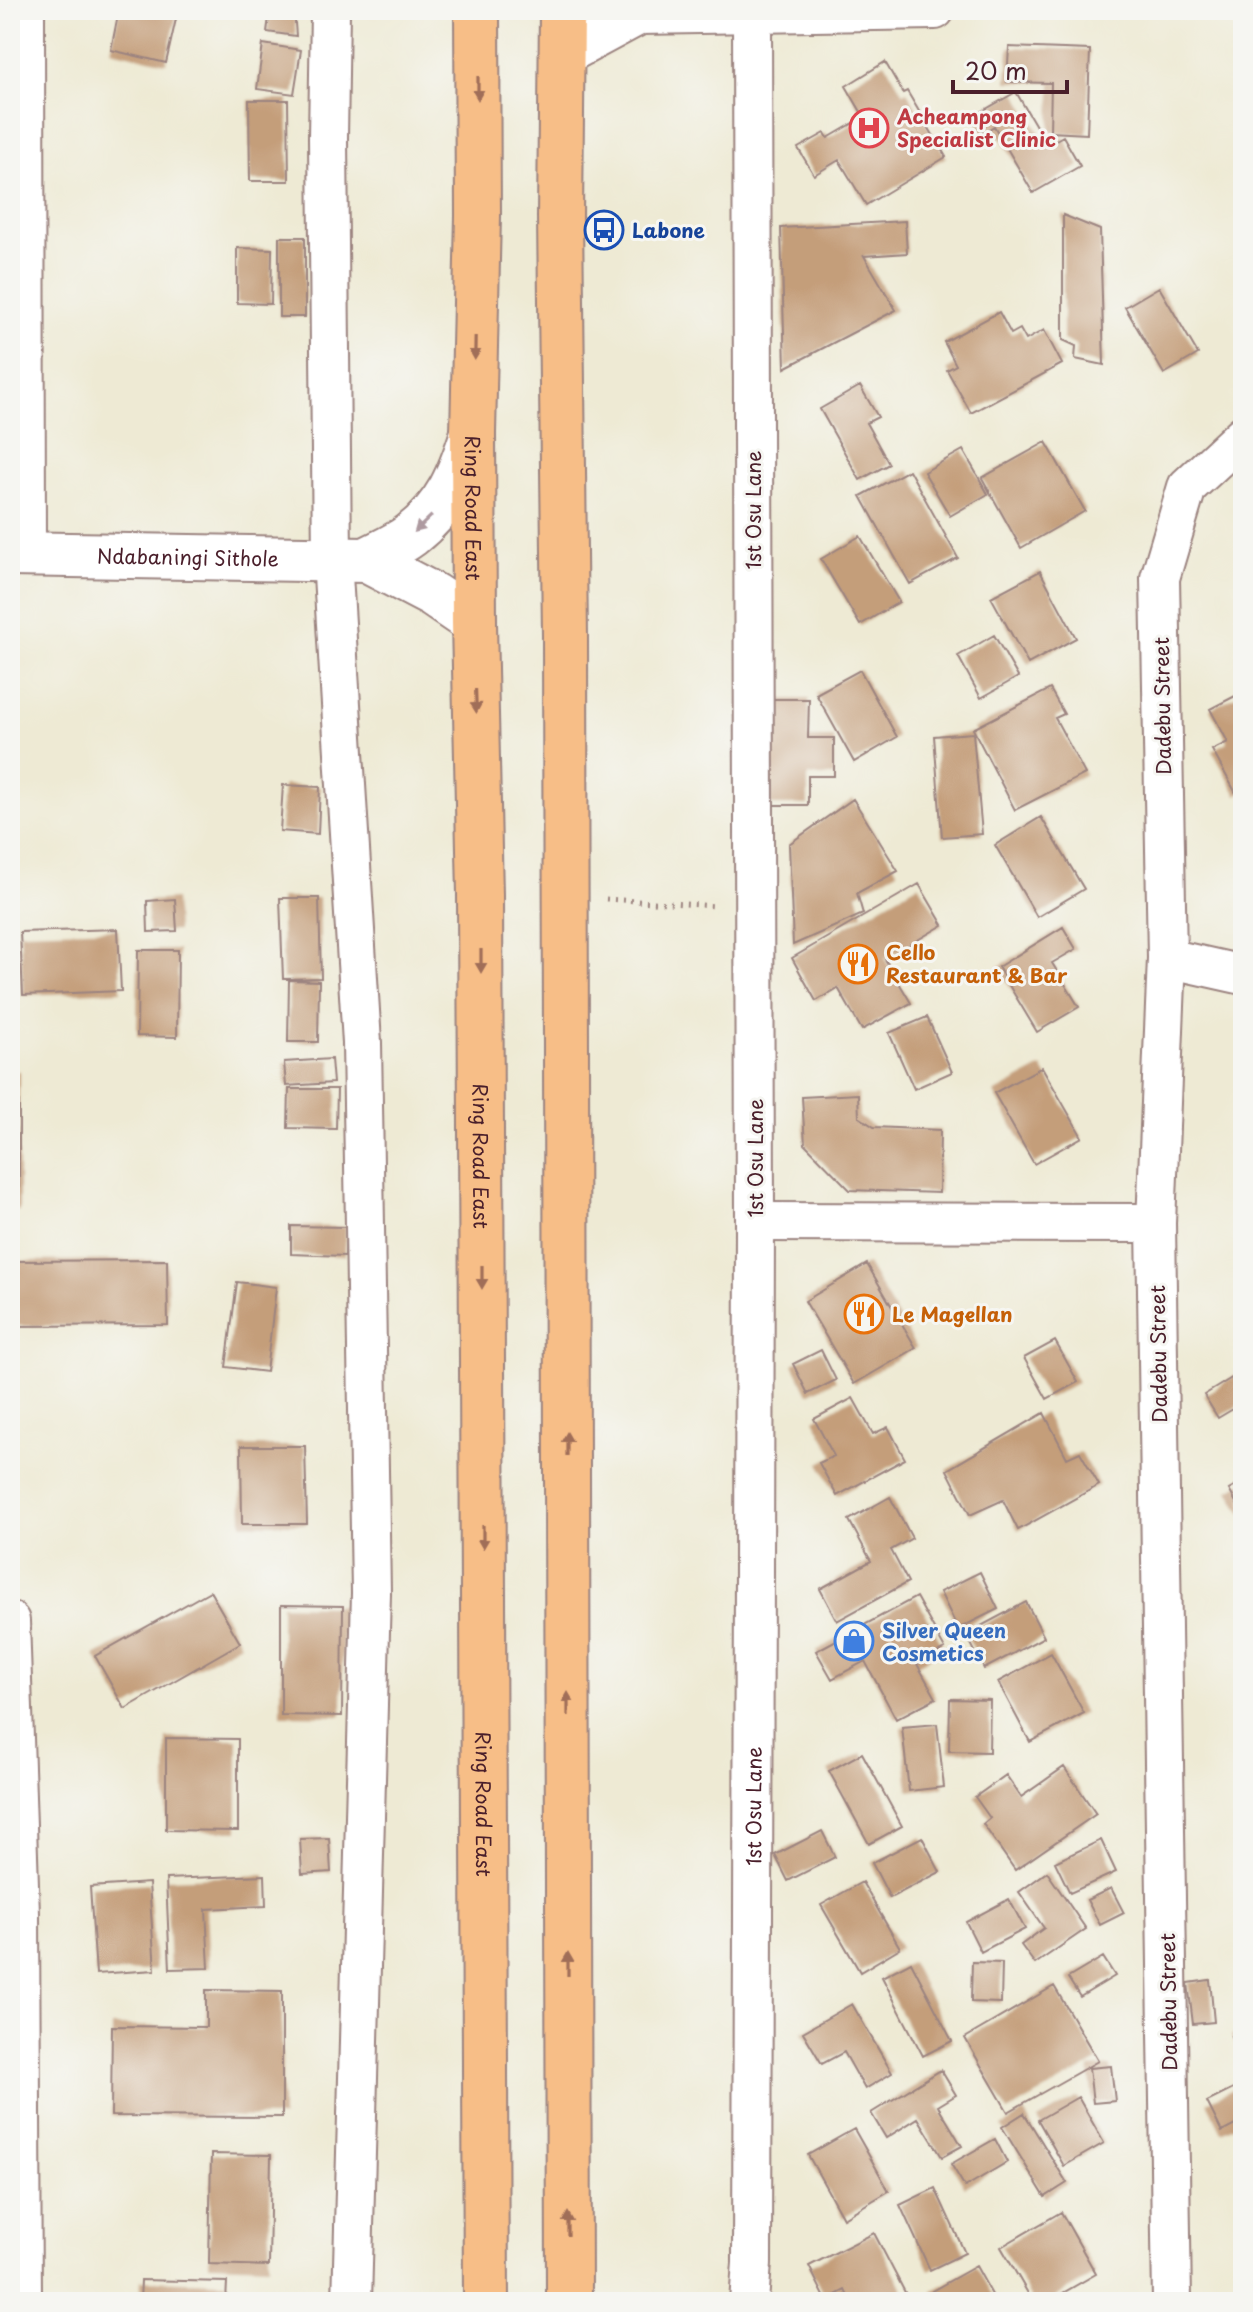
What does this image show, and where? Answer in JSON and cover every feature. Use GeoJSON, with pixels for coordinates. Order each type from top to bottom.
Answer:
{"type":"FeatureCollection","features":[{"type":"Feature","properties":{"kind":"main road","name":"Ring Road East"},"geometry":{"type":"LineString","coordinates":[[477,10],[478,216],[473,433],[480,881],[486,2302]]}},
{"type":"Feature","properties":{"kind":"main road"},"geometry":{"type":"LineString","coordinates":[[562,10],[560,217],[569,2302]]}},
{"type":"Feature","properties":{"kind":"street"},"geometry":{"type":"LineString","coordinates":[[18,554],[25,10]]}},
{"type":"Feature","properties":{"kind":"street"},"geometry":{"type":"LineString","coordinates":[[330,10],[328,138],[349,560],[362,1043],[371,1593],[352,2302]]}},
{"type":"Feature","properties":{"kind":"street"},"geometry":{"type":"LineString","coordinates":[[562,57],[637,12],[752,14],[935,10]]}},
{"type":"Feature","properties":{"kind":"street","name":"1st Osu Lane"},"geometry":{"type":"LineString","coordinates":[[749,2302],[752,2232],[755,1222],[752,14]]}},
{"type":"Feature","properties":{"kind":"street","name":"Ndabaningi Sithole"},"geometry":{"type":"LineString","coordinates":[[349,560],[410,536],[441,506],[459,475],[473,433]]}},
{"type":"Feature","properties":{"kind":"street","name":"Dadebu Street"},"geometry":{"type":"LineString","coordinates":[[1172,2302],[1156,1223],[1167,958],[1160,578],[1187,487],[1243,435]]}},
{"type":"Feature","properties":{"kind":"street","name":"Ndabaningi Sithole"},"geometry":{"type":"LineString","coordinates":[[18,554],[349,560],[433,595],[474,623]]}},
{"type":"Feature","properties":{"kind":"street"},"geometry":{"type":"LineString","coordinates":[[1167,958],[1243,975]]}},
{"type":"Feature","properties":{"kind":"street"},"geometry":{"type":"LineString","coordinates":[[755,1222],[1156,1223]]}},
{"type":"Feature","properties":{"kind":"street"},"geometry":{"type":"LineString","coordinates":[[10,1621],[22,2302]]}},
{"type":"Feature","properties":{"kind":"path"},"geometry":{"type":"LineString","coordinates":[[565,897],[753,909]]}},
{"type":"Feature","properties":{"kind":"building"},"geometry":{"type":"Polygon","coordinates":[[[119,10],[178,10],[166,63],[111,50],[119,10]]]}},
{"type":"Feature","properties":{"kind":"building"},"geometry":{"type":"Polygon","coordinates":[[[270,10],[294,10],[296,36],[267,32],[270,10]]]}},
{"type":"Feature","properties":{"kind":"building"},"geometry":{"type":"Polygon","coordinates":[[[263,44],[301,50],[294,94],[257,89],[263,44]]]}},
{"type":"Feature","properties":{"kind":"building"},"geometry":{"type":"Polygon","coordinates":[[[1009,47],[1090,50],[1087,134],[1050,132],[1051,83],[1007,82],[1009,47]]]}},
{"type":"Feature","properties":{"kind":"building"},"geometry":{"type":"Polygon","coordinates":[[[885,62],[903,93],[907,91],[946,157],[866,205],[839,160],[814,175],[798,148],[825,133],[828,138],[864,117],[846,86],[885,62]]]}},
{"type":"Feature","properties":{"kind":"building"},"geometry":{"type":"Polygon","coordinates":[[[1016,92],[1047,145],[1063,136],[1080,166],[1033,193],[994,126],[983,133],[974,116],[1016,92]]]}},
{"type":"Feature","properties":{"kind":"building"},"geometry":{"type":"Polygon","coordinates":[[[249,100],[288,100],[289,181],[250,181],[249,100]]]}},
{"type":"Feature","properties":{"kind":"building"},"geometry":{"type":"Polygon","coordinates":[[[1063,215],[1100,230],[1104,365],[1075,359],[1076,346],[1063,340],[1063,215]]]}},
{"type":"Feature","properties":{"kind":"building"},"geometry":{"type":"Polygon","coordinates":[[[905,221],[907,253],[864,256],[896,310],[785,368],[781,228],[905,221]]]}},
{"type":"Feature","properties":{"kind":"building"},"geometry":{"type":"Polygon","coordinates":[[[279,237],[305,237],[305,317],[279,317],[279,237]]]}},
{"type":"Feature","properties":{"kind":"building"},"geometry":{"type":"Polygon","coordinates":[[[237,248],[272,249],[271,304],[237,303],[237,248]]]}},
{"type":"Feature","properties":{"kind":"building"},"geometry":{"type":"Polygon","coordinates":[[[1159,287],[1198,354],[1164,374],[1125,307],[1159,287]]]}},
{"type":"Feature","properties":{"kind":"building"},"geometry":{"type":"Polygon","coordinates":[[[999,312],[1011,334],[1020,329],[1026,340],[1044,330],[1062,364],[971,413],[947,370],[956,365],[944,342],[999,312]]]}},
{"type":"Feature","properties":{"kind":"building"},"geometry":{"type":"Polygon","coordinates":[[[860,386],[878,417],[866,423],[889,464],[860,480],[820,409],[860,386]]]}},
{"type":"Feature","properties":{"kind":"building"},"geometry":{"type":"Polygon","coordinates":[[[1046,442],[1085,511],[1021,548],[982,478],[1046,442]]]}},
{"type":"Feature","properties":{"kind":"building"},"geometry":{"type":"Polygon","coordinates":[[[963,450],[988,494],[950,516],[924,472],[963,450]]]}},
{"type":"Feature","properties":{"kind":"building"},"geometry":{"type":"Polygon","coordinates":[[[909,470],[958,558],[910,584],[861,496],[909,470]]]}},
{"type":"Feature","properties":{"kind":"building"},"geometry":{"type":"Polygon","coordinates":[[[860,536],[899,602],[860,625],[821,559],[860,536]]]}},
{"type":"Feature","properties":{"kind":"building"},"geometry":{"type":"Polygon","coordinates":[[[1040,571],[1076,638],[1028,664],[991,597],[1040,571]]]}},
{"type":"Feature","properties":{"kind":"building"},"geometry":{"type":"Polygon","coordinates":[[[994,635],[1018,677],[981,698],[958,656],[994,635]]]}},
{"type":"Feature","properties":{"kind":"building"},"geometry":{"type":"Polygon","coordinates":[[[860,670],[897,737],[854,762],[816,694],[860,670]]]}},
{"type":"Feature","properties":{"kind":"building"},"geometry":{"type":"Polygon","coordinates":[[[1050,689],[1064,714],[1055,718],[1085,774],[1015,810],[973,729],[1050,689]]]}},
{"type":"Feature","properties":{"kind":"building"},"geometry":{"type":"Polygon","coordinates":[[[1243,692],[1243,792],[1237,795],[1212,750],[1228,742],[1210,709],[1243,692]]]}},
{"type":"Feature","properties":{"kind":"building"},"geometry":{"type":"Polygon","coordinates":[[[771,699],[809,699],[808,738],[834,738],[834,776],[808,776],[808,805],[770,805],[771,699]]]}},
{"type":"Feature","properties":{"kind":"building"},"geometry":{"type":"Polygon","coordinates":[[[973,733],[982,834],[942,837],[934,736],[973,733]]]}},
{"type":"Feature","properties":{"kind":"building"},"geometry":{"type":"Polygon","coordinates":[[[283,785],[320,787],[318,834],[280,831],[283,785]]]}},
{"type":"Feature","properties":{"kind":"building"},"geometry":{"type":"Polygon","coordinates":[[[853,799],[898,871],[857,893],[863,914],[793,945],[789,844],[853,799]]]}},
{"type":"Feature","properties":{"kind":"building"},"geometry":{"type":"Polygon","coordinates":[[[1041,817],[1084,889],[1037,917],[995,845],[1041,817]]]}},
{"type":"Feature","properties":{"kind":"building"},"geometry":{"type":"Polygon","coordinates":[[[919,884],[943,925],[885,959],[911,1003],[862,1030],[838,988],[816,1001],[792,958],[919,884]]]}},
{"type":"Feature","properties":{"kind":"building"},"geometry":{"type":"Polygon","coordinates":[[[280,898],[319,898],[321,978],[283,979],[280,898]]]}},
{"type":"Feature","properties":{"kind":"building"},"geometry":{"type":"Polygon","coordinates":[[[175,899],[177,931],[148,932],[147,901],[175,899]]]}},
{"type":"Feature","properties":{"kind":"building"},"geometry":{"type":"Polygon","coordinates":[[[1063,927],[1076,949],[1052,963],[1079,1007],[1037,1032],[998,967],[1063,927]]]}},
{"type":"Feature","properties":{"kind":"building"},"geometry":{"type":"Polygon","coordinates":[[[118,929],[121,991],[23,995],[20,932],[118,929]]]}},
{"type":"Feature","properties":{"kind":"building"},"geometry":{"type":"Polygon","coordinates":[[[138,950],[178,950],[177,1037],[137,1036],[138,950]]]}},
{"type":"Feature","properties":{"kind":"building"},"geometry":{"type":"Polygon","coordinates":[[[289,980],[319,981],[318,1042],[288,1042],[289,980]]]}},
{"type":"Feature","properties":{"kind":"building"},"geometry":{"type":"Polygon","coordinates":[[[927,1017],[952,1072],[914,1089],[889,1033],[927,1017]]]}},
{"type":"Feature","properties":{"kind":"building"},"geometry":{"type":"Polygon","coordinates":[[[331,1059],[333,1083],[286,1086],[284,1062],[331,1059]]]}},
{"type":"Feature","properties":{"kind":"building"},"geometry":{"type":"Polygon","coordinates":[[[1042,1067],[1082,1137],[1034,1164],[994,1093],[1042,1067]]]}},
{"type":"Feature","properties":{"kind":"building"},"geometry":{"type":"Polygon","coordinates":[[[10,1071],[19,1071],[19,1211],[10,1211],[10,1071]]]}},
{"type":"Feature","properties":{"kind":"building"},"geometry":{"type":"Polygon","coordinates":[[[289,1089],[337,1089],[336,1129],[288,1128],[289,1089]]]}},
{"type":"Feature","properties":{"kind":"building"},"geometry":{"type":"Polygon","coordinates":[[[858,1094],[859,1117],[874,1127],[940,1130],[939,1193],[850,1190],[805,1144],[802,1097],[858,1094]]]}},
{"type":"Feature","properties":{"kind":"building"},"geometry":{"type":"Polygon","coordinates":[[[291,1226],[346,1227],[345,1256],[291,1254],[291,1226]]]}},
{"type":"Feature","properties":{"kind":"building"},"geometry":{"type":"Polygon","coordinates":[[[167,1260],[168,1325],[10,1326],[10,1261],[167,1260]]]}},
{"type":"Feature","properties":{"kind":"building"},"geometry":{"type":"Polygon","coordinates":[[[867,1264],[916,1348],[854,1384],[805,1301],[867,1264]]]}},
{"type":"Feature","properties":{"kind":"building"},"geometry":{"type":"Polygon","coordinates":[[[237,1282],[276,1287],[266,1372],[226,1367],[237,1282]]]}},
{"type":"Feature","properties":{"kind":"building"},"geometry":{"type":"Polygon","coordinates":[[[1055,1341],[1078,1382],[1047,1399],[1024,1358],[1055,1341]]]}},
{"type":"Feature","properties":{"kind":"building"},"geometry":{"type":"Polygon","coordinates":[[[821,1350],[836,1380],[808,1394],[793,1364],[821,1350]]]}},
{"type":"Feature","properties":{"kind":"building"},"geometry":{"type":"Polygon","coordinates":[[[1243,1371],[1243,1403],[1218,1418],[1204,1395],[1243,1371]]]}},
{"type":"Feature","properties":{"kind":"building"},"geometry":{"type":"Polygon","coordinates":[[[853,1398],[873,1434],[888,1427],[905,1459],[837,1496],[819,1463],[834,1456],[814,1419],[853,1398]]]}},
{"type":"Feature","properties":{"kind":"building"},"geometry":{"type":"Polygon","coordinates":[[[1044,1413],[1067,1458],[1080,1452],[1099,1485],[1018,1530],[1003,1500],[970,1515],[947,1470],[1044,1413]]]}},
{"type":"Feature","properties":{"kind":"building"},"geometry":{"type":"Polygon","coordinates":[[[241,1446],[305,1446],[307,1524],[242,1524],[241,1446]]]}},
{"type":"Feature","properties":{"kind":"building"},"geometry":{"type":"Polygon","coordinates":[[[1243,1482],[1243,1515],[1229,1490],[1243,1482]]]}},
{"type":"Feature","properties":{"kind":"building"},"geometry":{"type":"Polygon","coordinates":[[[890,1497],[912,1538],[891,1550],[908,1582],[837,1621],[820,1589],[871,1561],[849,1520],[890,1497]]]}},
{"type":"Feature","properties":{"kind":"building"},"geometry":{"type":"Polygon","coordinates":[[[980,1572],[998,1609],[958,1629],[940,1592],[980,1572]]]}},
{"type":"Feature","properties":{"kind":"building"},"geometry":{"type":"Polygon","coordinates":[[[210,1591],[240,1643],[125,1709],[95,1656],[210,1591]]]}},
{"type":"Feature","properties":{"kind":"building"},"geometry":{"type":"Polygon","coordinates":[[[916,1597],[945,1649],[917,1664],[936,1698],[896,1719],[865,1661],[832,1679],[816,1651],[916,1597]]]}},
{"type":"Feature","properties":{"kind":"building"},"geometry":{"type":"Polygon","coordinates":[[[1026,1602],[1044,1637],[984,1669],[966,1634],[1026,1602]]]}},
{"type":"Feature","properties":{"kind":"building"},"geometry":{"type":"Polygon","coordinates":[[[281,1605],[343,1606],[342,1716],[281,1715],[281,1605]]]}},
{"type":"Feature","properties":{"kind":"building"},"geometry":{"type":"Polygon","coordinates":[[[1051,1653],[1084,1713],[1030,1742],[998,1682],[1051,1653]]]}},
{"type":"Feature","properties":{"kind":"building"},"geometry":{"type":"Polygon","coordinates":[[[950,1699],[990,1700],[989,1752],[949,1751],[950,1699]]]}},
{"type":"Feature","properties":{"kind":"building"},"geometry":{"type":"Polygon","coordinates":[[[937,1724],[944,1787],[909,1791],[902,1727],[937,1724]]]}},
{"type":"Feature","properties":{"kind":"building"},"geometry":{"type":"Polygon","coordinates":[[[166,1738],[238,1739],[238,1831],[166,1830],[166,1738]]]}},
{"type":"Feature","properties":{"kind":"building"},"geometry":{"type":"Polygon","coordinates":[[[862,1753],[902,1826],[869,1844],[829,1771],[862,1753]]]}},
{"type":"Feature","properties":{"kind":"building"},"geometry":{"type":"Polygon","coordinates":[[[1064,1767],[1096,1814],[1015,1870],[983,1824],[990,1818],[975,1797],[1006,1775],[1021,1797],[1064,1767]]]}},
{"type":"Feature","properties":{"kind":"building"},"geometry":{"type":"Polygon","coordinates":[[[822,1831],[835,1857],[788,1881],[775,1855],[822,1831]]]}},
{"type":"Feature","properties":{"kind":"building"},"geometry":{"type":"Polygon","coordinates":[[[922,1837],[940,1872],[890,1898],[872,1863],[922,1837]]]}},
{"type":"Feature","properties":{"kind":"building"},"geometry":{"type":"Polygon","coordinates":[[[329,1838],[331,1872],[302,1874],[300,1839],[329,1838]]]}},
{"type":"Feature","properties":{"kind":"building"},"geometry":{"type":"Polygon","coordinates":[[[1101,1840],[1116,1872],[1070,1893],[1055,1862],[1101,1840]]]}},
{"type":"Feature","properties":{"kind":"building"},"geometry":{"type":"Polygon","coordinates":[[[1047,1872],[1086,1929],[1035,1964],[1021,1945],[1044,1928],[1019,1892],[1047,1872]]]}},
{"type":"Feature","properties":{"kind":"building"},"geometry":{"type":"Polygon","coordinates":[[[265,1875],[266,1906],[206,1909],[209,1968],[170,1969],[166,1879],[265,1875]]]}},
{"type":"Feature","properties":{"kind":"building"},"geometry":{"type":"Polygon","coordinates":[[[862,1882],[900,1948],[860,1972],[821,1905],[862,1882]]]}},
{"type":"Feature","properties":{"kind":"building"},"geometry":{"type":"Polygon","coordinates":[[[149,1883],[155,1970],[96,1974],[90,1887],[149,1883]]]}},
{"type":"Feature","properties":{"kind":"building"},"geometry":{"type":"Polygon","coordinates":[[[1111,1888],[1124,1913],[1100,1925],[1087,1900],[1111,1888]]]}},
{"type":"Feature","properties":{"kind":"building"},"geometry":{"type":"Polygon","coordinates":[[[1009,1899],[1025,1929],[981,1952],[966,1922],[1009,1899]]]}},
{"type":"Feature","properties":{"kind":"building"},"geometry":{"type":"Polygon","coordinates":[[[1103,1957],[1115,1976],[1080,1997],[1068,1978],[1103,1957]]]}},
{"type":"Feature","properties":{"kind":"building"},"geometry":{"type":"Polygon","coordinates":[[[911,1962],[952,2041],[923,2056],[882,1977],[911,1962]]]}},
{"type":"Feature","properties":{"kind":"building"},"geometry":{"type":"Polygon","coordinates":[[[972,1962],[1002,1963],[1001,2003],[971,2002],[972,1962]]]}},
{"type":"Feature","properties":{"kind":"building"},"geometry":{"type":"Polygon","coordinates":[[[1210,1980],[1214,2022],[1193,2024],[1188,1983],[1210,1980]]]}},
{"type":"Feature","properties":{"kind":"building"},"geometry":{"type":"Polygon","coordinates":[[[1054,1986],[1098,2061],[1008,2112],[965,2038],[1054,1986]]]}},
{"type":"Feature","properties":{"kind":"building"},"geometry":{"type":"Polygon","coordinates":[[[206,1990],[282,1991],[282,2117],[111,2116],[112,2026],[206,2027],[206,1990]]]}},
{"type":"Feature","properties":{"kind":"building"},"geometry":{"type":"Polygon","coordinates":[[[852,2004],[892,2073],[865,2089],[844,2052],[822,2064],[803,2032],[852,2004]]]}},
{"type":"Feature","properties":{"kind":"building"},"geometry":{"type":"Polygon","coordinates":[[[1243,2030],[1243,2057],[1231,2036],[1243,2030]]]}},
{"type":"Feature","properties":{"kind":"building"},"geometry":{"type":"Polygon","coordinates":[[[1111,2066],[1115,2101],[1093,2103],[1089,2068],[1111,2066]]]}},
{"type":"Feature","properties":{"kind":"building"},"geometry":{"type":"Polygon","coordinates":[[[941,2070],[956,2095],[938,2106],[962,2146],[942,2157],[918,2118],[886,2138],[871,2113],[941,2070]]]}},
{"type":"Feature","properties":{"kind":"building"},"geometry":{"type":"Polygon","coordinates":[[[1243,2084],[1243,2121],[1222,2132],[1207,2102],[1243,2084]]]}},
{"type":"Feature","properties":{"kind":"building"},"geometry":{"type":"Polygon","coordinates":[[[1078,2097],[1104,2143],[1064,2166],[1038,2120],[1078,2097]]]}},
{"type":"Feature","properties":{"kind":"building"},"geometry":{"type":"Polygon","coordinates":[[[1024,2113],[1067,2183],[1045,2197],[1002,2127],[1024,2113]]]}},
{"type":"Feature","properties":{"kind":"building"},"geometry":{"type":"Polygon","coordinates":[[[854,2129],[889,2191],[843,2218],[808,2155],[854,2129]]]}},
{"type":"Feature","properties":{"kind":"building"},"geometry":{"type":"Polygon","coordinates":[[[995,2139],[1007,2162],[965,2187],[951,2164],[995,2139]]]}},
{"type":"Feature","properties":{"kind":"building"},"geometry":{"type":"Polygon","coordinates":[[[211,2154],[271,2155],[269,2266],[209,2264],[211,2154]]]}},
{"type":"Feature","properties":{"kind":"building"},"geometry":{"type":"Polygon","coordinates":[[[935,2188],[965,2253],[930,2270],[900,2205],[935,2188]]]}},
{"type":"Feature","properties":{"kind":"building"},"geometry":{"type":"Polygon","coordinates":[[[1061,2212],[1096,2274],[1047,2302],[1033,2302],[1001,2247],[1061,2212]]]}},
{"type":"Feature","properties":{"kind":"building"},"geometry":{"type":"Polygon","coordinates":[[[874,2233],[910,2302],[851,2302],[845,2290],[826,2300],[809,2266],[874,2233]]]}},
{"type":"Feature","properties":{"kind":"building"},"geometry":{"type":"Polygon","coordinates":[[[976,2266],[996,2302],[939,2302],[932,2291],[976,2266]]]}},
{"type":"Feature","properties":{"kind":"building"},"geometry":{"type":"Polygon","coordinates":[[[141,2280],[227,2282],[226,2302],[140,2302],[141,2280]]]}},
{"type":"Feature","properties":{"kind":"place","name":"Acheampong Specialist Clinic"},"geometry":{"type":"Point","coordinates":[869,128]}},
{"type":"Feature","properties":{"kind":"place","name":"Labone"},"geometry":{"type":"Point","coordinates":[604,230]}},
{"type":"Feature","properties":{"kind":"place","name":"Cello Restaurant & Bar"},"geometry":{"type":"Point","coordinates":[858,964]}},
{"type":"Feature","properties":{"kind":"place","name":"Le Magellan"},"geometry":{"type":"Point","coordinates":[864,1314]}},
{"type":"Feature","properties":{"kind":"place","name":"Silver Queen Cosmetics"},"geometry":{"type":"Point","coordinates":[854,1641]}}]}
